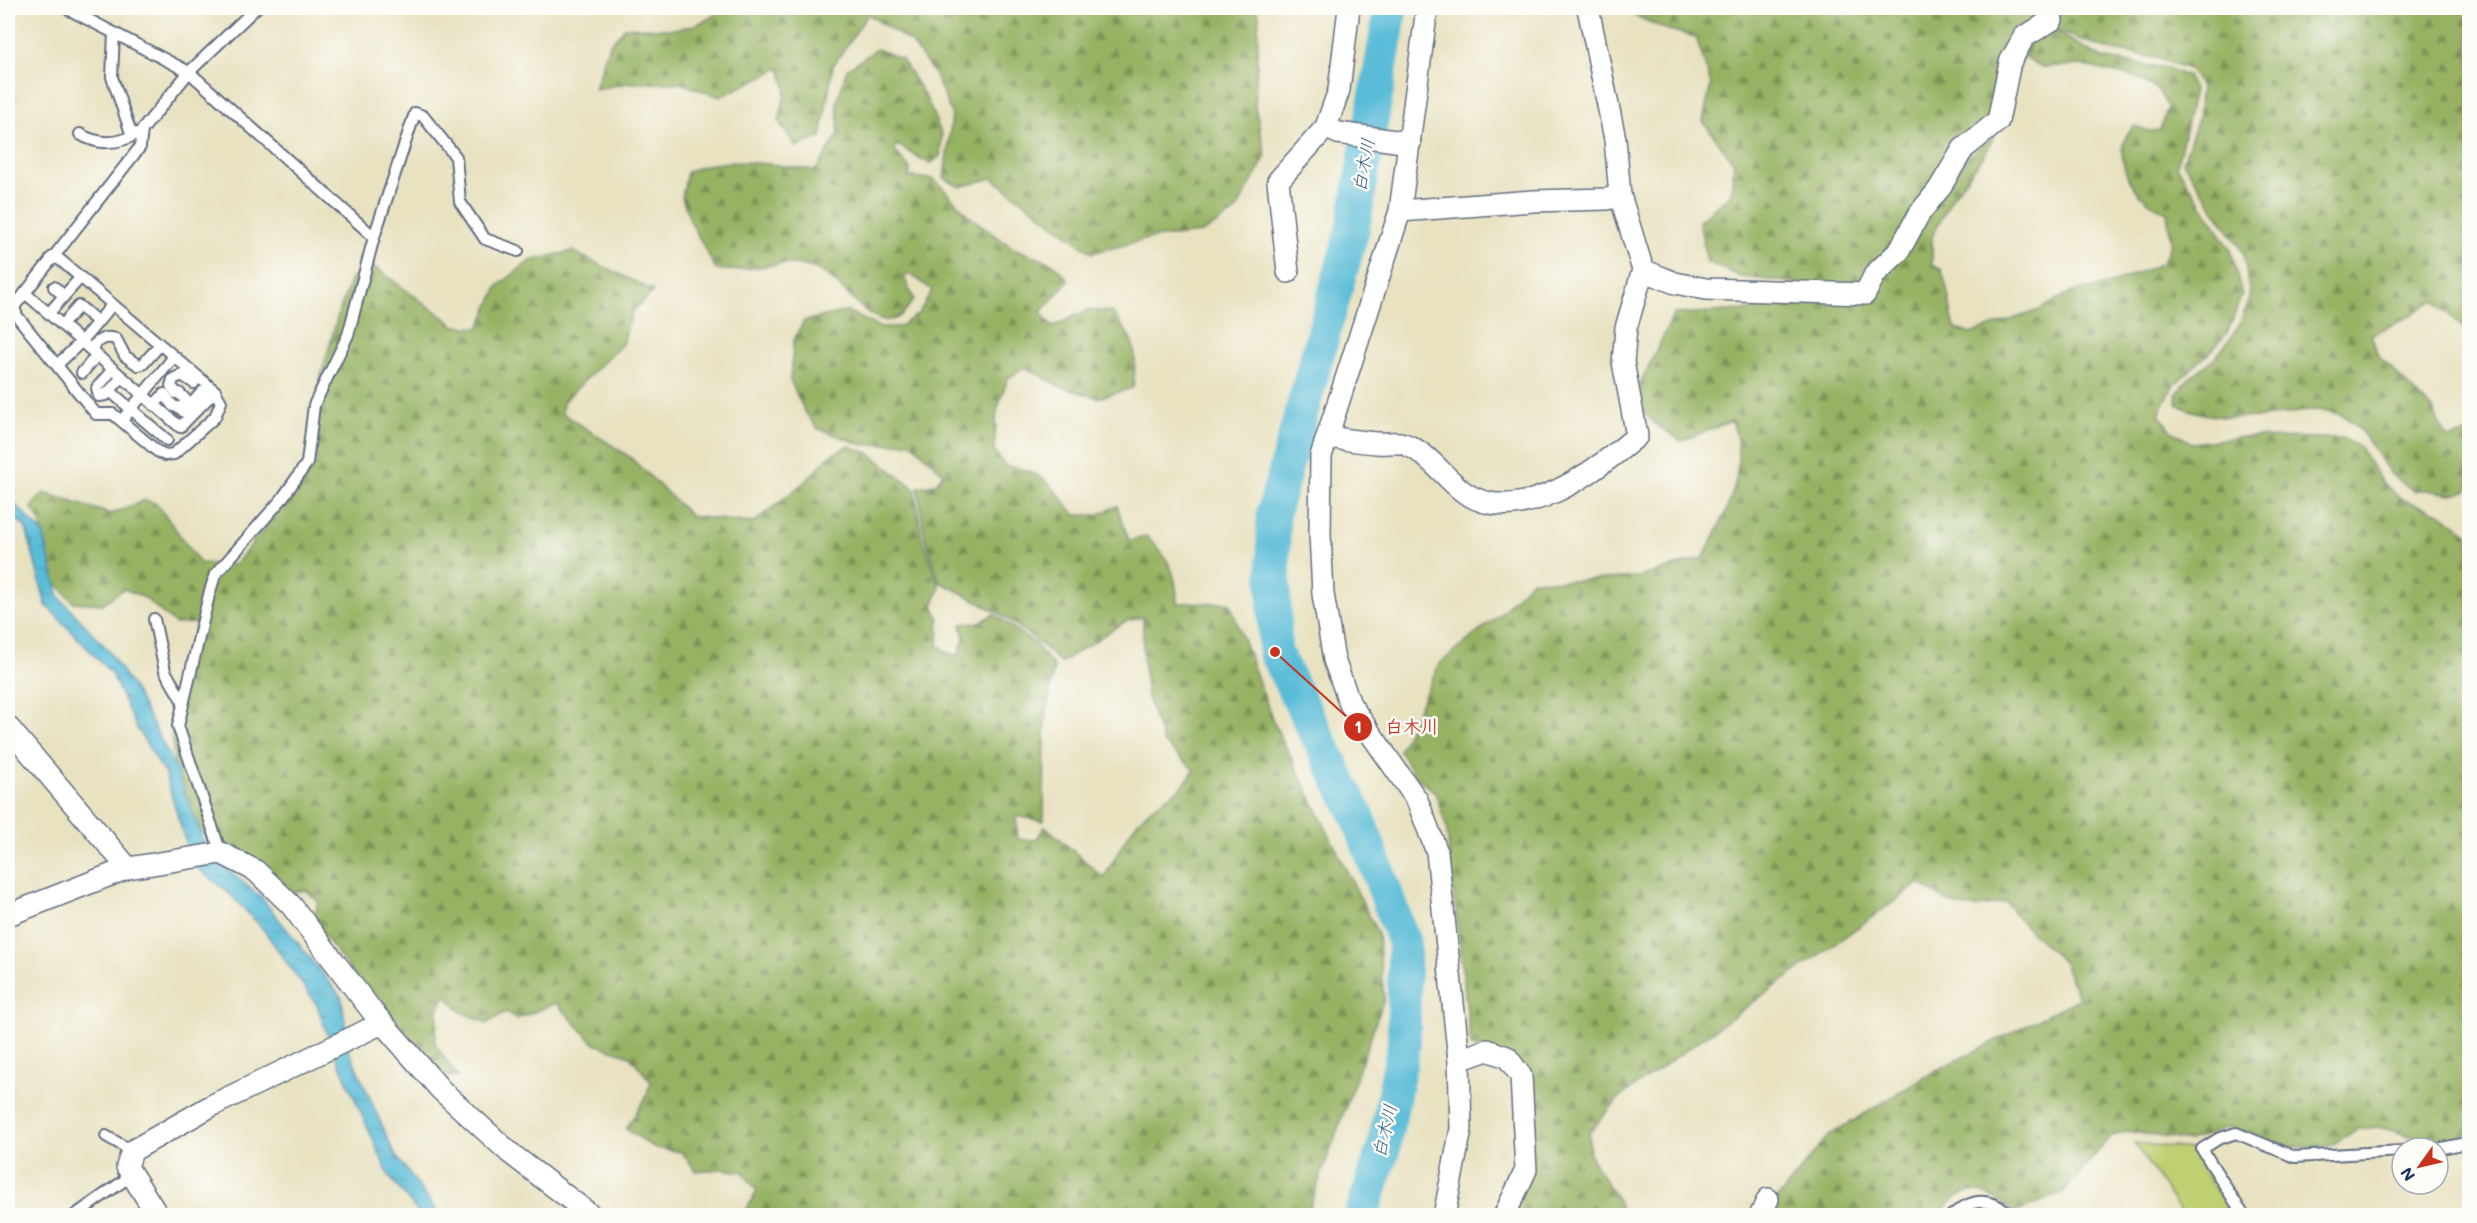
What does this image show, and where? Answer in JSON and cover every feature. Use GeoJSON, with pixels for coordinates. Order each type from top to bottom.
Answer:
{"type":"FeatureCollection","features":[{"type":"Feature","properties":{"kind":"street"},"geometry":{"type":"LineString","coordinates":[[1288,272],[1278,181],[1332,130],[1349,8]]}},
{"type":"Feature","properties":{"kind":"street"},"geometry":{"type":"LineString","coordinates":[[1427,8],[1400,212],[1321,456],[1320,534],[1323,594],[1334,660],[1350,704],[1417,800],[1437,852],[1459,1060],[1461,1129],[1444,1215]]}},
{"type":"Feature","properties":{"kind":"street"},"geometry":{"type":"LineString","coordinates":[[1327,436],[1379,444],[1400,443],[1417,452],[1465,492],[1480,501],[1511,504],[1538,500],[1563,489],[1617,453],[1637,436],[1623,362],[1626,328],[1643,270],[1620,195],[1615,139],[1588,8]]}},
{"type":"Feature","properties":{"kind":"street"},"geometry":{"type":"LineString","coordinates":[[1643,270],[1675,283],[1706,289],[1865,294],[1875,274],[1899,251],[1919,214],[1939,189],[1963,149],[1998,121],[2010,62],[2024,37],[2052,20]]}},
{"type":"Feature","properties":{"kind":"street"},"geometry":{"type":"LineString","coordinates":[[1332,130],[1410,143]]}},
{"type":"Feature","properties":{"kind":"street"},"geometry":{"type":"LineString","coordinates":[[1400,212],[1533,201],[1607,199],[1620,195]]}},
{"type":"Feature","properties":{"kind":"street"},"geometry":{"type":"LineString","coordinates":[[8,727],[128,868]]}},
{"type":"Feature","properties":{"kind":"street"},"geometry":{"type":"LineString","coordinates":[[8,915],[128,868],[221,853],[256,871],[291,905],[382,1023],[441,1090],[510,1153],[592,1215]]}},
{"type":"Feature","properties":{"kind":"street"},"geometry":{"type":"LineString","coordinates":[[158,1215],[127,1167],[132,1151],[211,1106],[382,1023]]}},
{"type":"Feature","properties":{"kind":"street"},"geometry":{"type":"LineString","coordinates":[[1459,1060],[1487,1050],[1507,1057],[1521,1076],[1526,1170],[1504,1215]]}},
{"type":"Feature","properties":{"kind":"lane"},"geometry":{"type":"LineString","coordinates":[[66,8],[189,72],[374,237]]}},
{"type":"Feature","properties":{"kind":"lane"},"geometry":{"type":"LineString","coordinates":[[80,134],[92,141],[106,143],[137,133],[189,72],[256,8]]}},
{"type":"Feature","properties":{"kind":"lane"},"geometry":{"type":"LineString","coordinates":[[114,33],[112,77],[137,133],[140,147],[14,307],[17,316],[96,414],[113,414],[165,456],[174,454],[215,417],[221,402],[182,375],[180,378],[185,385],[176,399]]}},
{"type":"Feature","properties":{"kind":"lane"},"geometry":{"type":"LineString","coordinates":[[221,853],[178,726],[214,574],[281,500],[307,463],[314,405],[348,336],[374,237],[415,113],[423,116],[456,158],[460,202],[485,239],[518,251]]}},
{"type":"Feature","properties":{"kind":"lane"},"geometry":{"type":"LineString","coordinates":[[51,258],[59,259],[81,278],[173,358],[208,394]]}},
{"type":"Feature","properties":{"kind":"lane"},"geometry":{"type":"LineString","coordinates":[[49,313],[81,278]]}},
{"type":"Feature","properties":{"kind":"lane"},"geometry":{"type":"LineString","coordinates":[[54,287],[64,296]]}},
{"type":"Feature","properties":{"kind":"lane"},"geometry":{"type":"LineString","coordinates":[[25,293],[180,427]]}},
{"type":"Feature","properties":{"kind":"lane"},"geometry":{"type":"LineString","coordinates":[[82,373],[97,321],[112,305]]}},
{"type":"Feature","properties":{"kind":"lane"},"geometry":{"type":"LineString","coordinates":[[62,325],[80,306],[97,321]]}},
{"type":"Feature","properties":{"kind":"lane"},"geometry":{"type":"LineString","coordinates":[[57,365],[89,349],[108,336],[116,339],[125,356],[138,365],[143,364],[159,346]]}},
{"type":"Feature","properties":{"kind":"lane"},"geometry":{"type":"LineString","coordinates":[[122,420],[173,358]]}},
{"type":"Feature","properties":{"kind":"lane"},"geometry":{"type":"LineString","coordinates":[[117,373],[97,388],[97,393],[103,397],[110,391],[167,440]]}},
{"type":"Feature","properties":{"kind":"lane"},"geometry":{"type":"LineString","coordinates":[[154,405],[164,394],[176,399],[184,412],[208,394]]}},
{"type":"Feature","properties":{"kind":"lane"},"geometry":{"type":"LineString","coordinates":[[157,451],[208,394]]}},
{"type":"Feature","properties":{"kind":"lane"},"geometry":{"type":"LineString","coordinates":[[154,620],[165,670],[183,702]]}},
{"type":"Feature","properties":{"kind":"lane"},"geometry":{"type":"LineString","coordinates":[[2244,1215],[2202,1149],[2218,1139],[2236,1133],[2295,1157],[2390,1152]]}},
{"type":"Feature","properties":{"kind":"lane"},"geometry":{"type":"LineString","coordinates":[[106,1136],[132,1151]]}},
{"type":"Feature","properties":{"kind":"lane"},"geometry":{"type":"LineString","coordinates":[[2450,1146],[2469,1142]]}},
{"type":"Feature","properties":{"kind":"lane"},"geometry":{"type":"LineString","coordinates":[[74,1215],[132,1175]]}},
{"type":"Feature","properties":{"kind":"lane"},"geometry":{"type":"LineString","coordinates":[[1951,1215],[1965,1204],[1981,1200],[1998,1204],[2015,1215]]}},
{"type":"Feature","properties":{"kind":"green space"},"geometry":{"type":"Polygon","coordinates":[[[722,8],[1254,8],[1259,14],[1255,107],[1266,156],[1236,211],[1202,233],[1152,238],[1092,253],[992,178],[960,187],[944,178],[952,115],[935,75],[912,43],[868,14],[833,66],[821,137],[796,147],[779,122],[786,89],[780,68],[720,97],[681,83],[629,83],[595,89],[609,45],[626,27],[665,29],[689,26],[712,17],[722,8]]]}},
{"type":"Feature","properties":{"kind":"green space"},"geometry":{"type":"Polygon","coordinates":[[[1628,8],[2469,8],[2469,333],[2433,300],[2412,315],[2371,335],[2378,355],[2432,409],[2447,438],[2469,434],[2469,489],[2456,494],[2429,490],[2415,491],[2400,482],[2388,471],[2360,430],[2337,413],[2310,410],[2249,418],[2199,413],[2177,404],[2176,395],[2189,378],[2215,358],[2230,339],[2250,299],[2244,254],[2183,162],[2198,119],[2201,86],[2189,69],[2160,59],[2104,48],[2049,28],[2104,59],[2168,68],[2187,76],[2194,90],[2177,166],[2231,250],[2242,295],[2227,333],[2173,386],[2159,414],[2171,431],[2192,443],[2242,437],[2342,438],[2360,447],[2380,480],[2401,499],[2440,513],[2469,534],[2470,1131],[2459,1139],[2450,1139],[2450,1136],[2410,1136],[2379,1127],[2358,1129],[2330,1146],[2292,1147],[2230,1127],[2189,1141],[2126,1131],[2110,1137],[2064,1192],[2015,1213],[1985,1193],[1967,1192],[1948,1204],[1939,1215],[1768,1215],[1774,1203],[1828,1136],[1935,1071],[2079,999],[2064,963],[2023,924],[2006,902],[1979,907],[1960,906],[1942,898],[1920,883],[1619,1098],[1589,1133],[1590,1156],[1619,1202],[1622,1215],[1509,1215],[1527,1184],[1524,1072],[1471,1046],[1446,825],[1435,792],[1416,777],[1399,751],[1439,664],[1498,616],[1532,580],[1570,581],[1639,577],[1703,558],[1727,509],[1737,475],[1737,439],[1732,421],[1681,441],[1658,426],[1634,404],[1636,392],[1674,314],[1766,309],[1778,296],[1868,297],[1956,170],[1997,130],[1985,154],[1953,196],[1932,237],[1932,265],[1941,269],[1944,276],[1955,328],[1970,334],[2039,310],[2069,293],[2110,284],[2163,263],[2171,243],[2167,212],[2148,202],[2132,184],[2122,153],[2128,134],[2135,126],[2149,131],[2160,130],[2168,107],[2157,89],[2135,77],[2080,65],[2043,67],[2026,59],[2030,44],[1993,122],[1863,290],[1741,277],[1707,262],[1699,221],[1731,194],[1734,163],[1703,121],[1711,84],[1696,37],[1665,29],[1629,13],[1628,8]]]}},
{"type":"Feature","properties":{"kind":"green space"},"geometry":{"type":"Polygon","coordinates":[[[877,49],[902,59],[927,100],[942,135],[940,156],[930,164],[896,144],[895,151],[910,169],[909,177],[934,179],[969,216],[1013,248],[1053,264],[1069,280],[1041,312],[1052,327],[1087,310],[1112,312],[1131,340],[1135,355],[1133,388],[1098,398],[1059,386],[1025,367],[1008,378],[997,410],[994,450],[1005,466],[1029,471],[1046,481],[1075,515],[1097,515],[1117,506],[1129,541],[1146,536],[1170,565],[1177,592],[1177,603],[1230,603],[1273,721],[1378,934],[1384,999],[1307,1215],[1148,1216],[1130,1211],[1128,1216],[743,1215],[757,1191],[743,1172],[722,1169],[696,1171],[682,1152],[655,1148],[626,1129],[645,1099],[651,1082],[630,1056],[595,1044],[556,1003],[517,1019],[506,1012],[487,1023],[462,1012],[445,995],[438,1010],[435,1044],[458,1077],[443,1077],[389,1023],[314,921],[318,901],[306,890],[288,893],[224,845],[199,830],[175,769],[171,724],[196,623],[175,624],[145,598],[124,589],[102,604],[73,602],[51,577],[40,520],[31,507],[44,493],[111,514],[145,500],[157,504],[200,563],[235,565],[316,464],[319,384],[338,315],[351,279],[374,267],[456,326],[479,328],[498,286],[530,261],[572,251],[654,291],[632,312],[623,343],[563,402],[562,413],[630,457],[691,516],[753,523],[806,481],[829,456],[848,446],[869,453],[915,489],[921,534],[940,587],[933,606],[939,618],[938,645],[948,653],[958,656],[964,639],[961,624],[980,622],[994,614],[1034,643],[1054,666],[1045,724],[1044,821],[1016,816],[1018,839],[1036,840],[1045,826],[1104,878],[1137,823],[1152,808],[1180,788],[1194,770],[1163,742],[1147,697],[1143,658],[1143,617],[1126,621],[1060,663],[1032,637],[1004,616],[940,582],[924,534],[918,487],[936,484],[943,473],[912,443],[863,445],[817,428],[805,412],[790,380],[794,340],[804,321],[847,311],[879,327],[899,327],[919,313],[932,290],[910,274],[904,277],[914,299],[895,319],[886,320],[868,313],[828,276],[806,266],[780,264],[742,269],[716,269],[691,223],[682,197],[687,172],[702,166],[750,162],[816,170],[839,134],[837,102],[847,69],[877,49]]]}},
{"type":"Feature","properties":{"kind":"green space"},"geometry":{"type":"Polygon","coordinates":[[[2134,1143],[2190,1149],[2232,1215],[2183,1215],[2134,1143]]]}},
{"type":"Feature","properties":{"kind":"water"},"geometry":{"type":"Polygon","coordinates":[[[8,497],[43,533],[59,597],[108,650],[136,693],[173,763],[205,844],[225,868],[261,897],[342,998],[348,1048],[394,1153],[440,1215],[420,1215],[389,1176],[331,1045],[317,1005],[263,929],[230,894],[195,866],[165,774],[136,727],[111,673],[46,605],[26,528],[8,511],[8,497]]]}},
{"type":"Feature","properties":{"kind":"waterway","name":"白木川"},"geometry":{"type":"LineString","coordinates":[[1361,1216],[1383,1150],[1404,1044],[1404,943],[1358,817],[1275,652],[1273,514],[1353,228],[1391,8]]}},
{"type":"Feature","properties":{"kind":"place","name":"白木川"},"geometry":{"type":"Point","coordinates":[1275,652]}}]}
